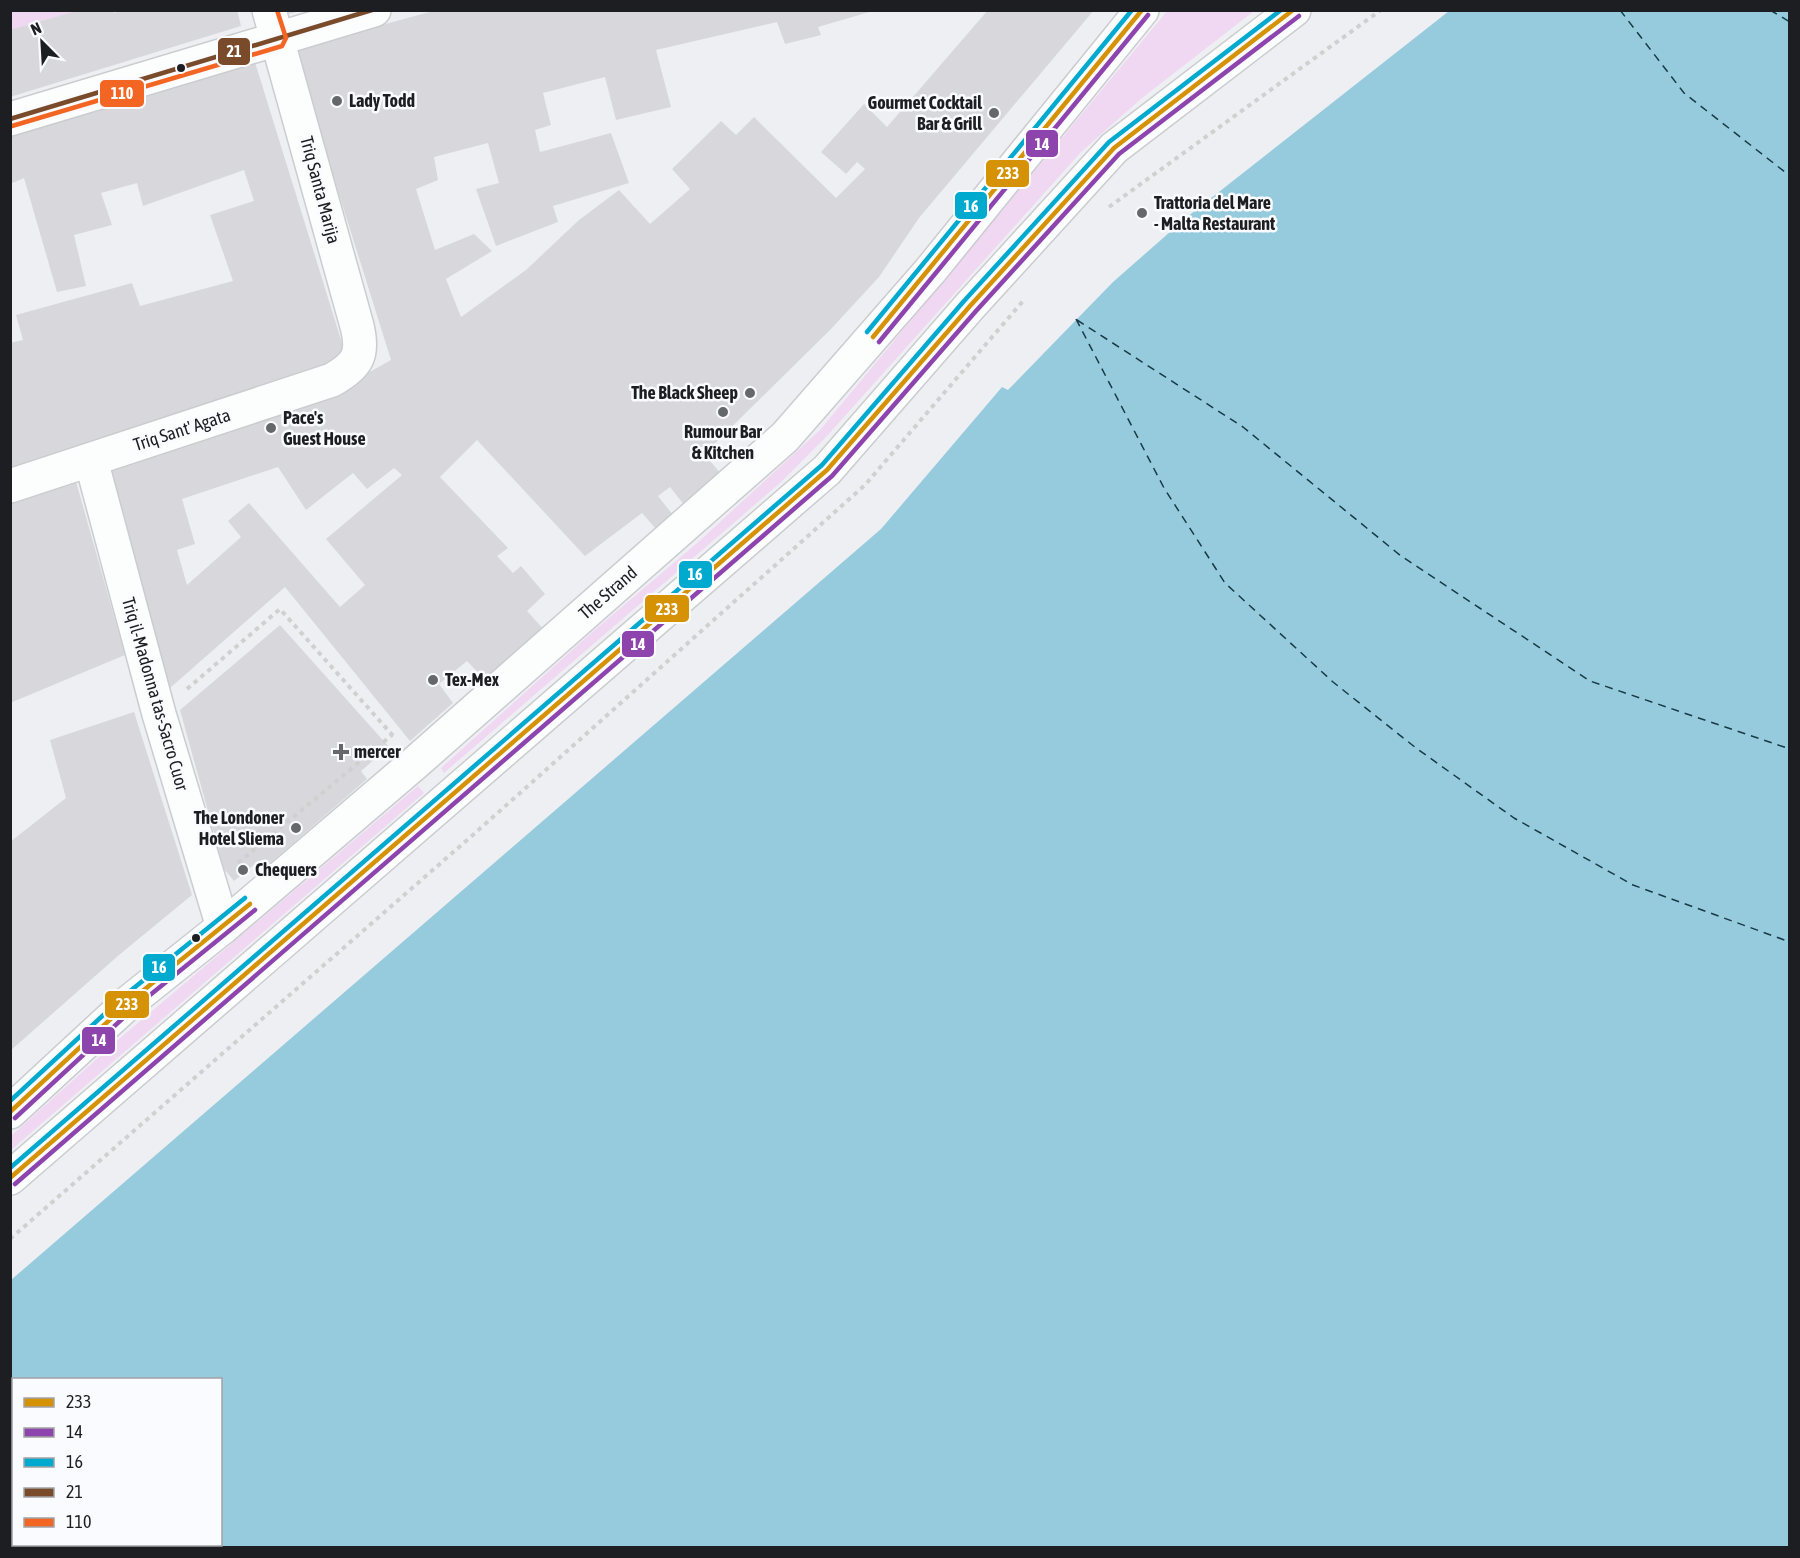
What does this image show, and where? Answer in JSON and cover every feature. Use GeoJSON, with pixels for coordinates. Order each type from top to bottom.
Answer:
{"type":"FeatureCollection","features":[{"type":"Feature","properties":{"kind":"main road"},"geometry":{"type":"LineString","coordinates":[[10,119],[274,25],[374,10]]}},
{"type":"Feature","properties":{"kind":"main road","name":"The Strand"},"geometry":{"type":"LineString","coordinates":[[10,1112],[129,1002],[223,927],[415,763],[785,437],[930,271],[1142,10]]}},
{"type":"Feature","properties":{"kind":"main road"},"geometry":{"type":"LineString","coordinates":[[10,1178],[827,470],[970,306],[1114,148],[1294,10]]}},
{"type":"Feature","properties":{"kind":"main road","name":"Triq Santa Marija"},"geometry":{"type":"LineString","coordinates":[[274,25],[362,346],[352,369]]}},
{"type":"Feature","properties":{"kind":"main road","name":"Triq Sant' Agata"},"geometry":{"type":"LineString","coordinates":[[10,486],[332,380],[352,369]]}},
{"type":"Feature","properties":{"kind":"main road","name":"Triq il-Madonna tas-Sacro Cuor"},"geometry":{"type":"LineString","coordinates":[[91,460],[159,714],[223,927]]}},
{"type":"Feature","properties":{"kind":"path"},"geometry":{"type":"LineString","coordinates":[[184,691],[280,609],[399,743]]}},
{"type":"Feature","properties":{"kind":"path"},"geometry":{"type":"LineString","coordinates":[[210,886],[392,735]]}},
{"type":"Feature","properties":{"kind":"shaded area"},"geometry":{"type":"Polygon","coordinates":[[[1168,10],[1254,11],[1142,98],[1081,152],[827,436],[780,483],[444,773],[441,768],[590,634],[696,544],[820,430],[1168,10]]]}},
{"type":"Feature","properties":{"kind":"shaded area"},"geometry":{"type":"Polygon","coordinates":[[[11,11],[80,11],[11,30],[11,11]]]}},
{"type":"Feature","properties":{"kind":"shaded area"},"geometry":{"type":"Polygon","coordinates":[[[418,786],[424,793],[11,1150],[11,1136],[119,1039],[418,786]]]}},
{"type":"Feature","properties":{"kind":"water"},"geometry":{"type":"Polygon","coordinates":[[[1449,11],[1789,11],[1789,1547],[11,1547],[11,1280],[881,529],[1002,387],[1008,390],[1113,282],[1187,217],[1449,11]]]}},
{"type":"Feature","properties":{"kind":"building"},"geometry":{"type":"Polygon","coordinates":[[[80,10],[113,10],[114,13],[123,10],[237,10],[241,26],[10,97],[10,30],[80,10]]]}},
{"type":"Feature","properties":{"kind":"building"},"geometry":{"type":"Polygon","coordinates":[[[283,10],[300,10],[300,11],[284,15],[283,10]]]}},
{"type":"Feature","properties":{"kind":"building"},"geometry":{"type":"Polygon","coordinates":[[[437,10],[873,11],[818,27],[821,35],[785,44],[777,22],[656,50],[671,107],[616,120],[605,77],[543,93],[551,125],[535,130],[540,152],[611,133],[629,183],[553,206],[558,222],[496,246],[476,189],[499,183],[488,143],[434,157],[438,180],[416,189],[435,250],[474,234],[492,251],[446,279],[461,317],[526,270],[579,220],[619,190],[650,224],[690,189],[672,169],[721,121],[736,135],[754,117],[836,198],[865,169],[857,162],[846,174],[821,152],[864,104],[887,127],[988,10],[1094,10],[919,218],[879,277],[830,330],[704,454],[722,475],[685,506],[670,487],[658,496],[673,515],[656,529],[642,513],[585,556],[477,440],[440,477],[508,548],[497,556],[513,573],[521,566],[545,594],[527,611],[545,631],[487,682],[467,661],[439,684],[453,703],[410,741],[285,587],[170,688],[145,621],[101,468],[328,395],[391,360],[328,159],[297,48],[437,10]],[[278,467],[182,499],[195,544],[177,550],[187,585],[241,537],[228,521],[249,503],[340,607],[365,585],[326,539],[402,475],[394,468],[367,489],[353,473],[306,510],[278,467]]]}},
{"type":"Feature","properties":{"kind":"building"},"geometry":{"type":"Polygon","coordinates":[[[254,59],[346,356],[265,388],[10,470],[10,343],[23,340],[16,315],[132,283],[140,306],[233,281],[210,215],[254,201],[244,170],[143,206],[137,183],[101,193],[112,225],[74,235],[86,286],[57,292],[24,178],[10,184],[10,134],[254,59]]]}},
{"type":"Feature","properties":{"kind":"building"},"geometry":{"type":"Polygon","coordinates":[[[75,478],[125,655],[10,703],[10,498],[75,478]]]}},
{"type":"Feature","properties":{"kind":"building"},"geometry":{"type":"Polygon","coordinates":[[[280,625],[389,747],[361,771],[367,779],[261,871],[255,864],[234,881],[224,869],[180,710],[280,625]]]}},
{"type":"Feature","properties":{"kind":"building"},"geometry":{"type":"Polygon","coordinates":[[[134,712],[192,895],[119,955],[10,1051],[10,842],[66,798],[50,740],[134,712]]]}},
{"type":"Feature","properties":{"kind":"ferry route"},"geometry":{"type":"LineString","coordinates":[[1620,10],[1684,93],[1790,176]]}},
{"type":"Feature","properties":{"kind":"ferry route"},"geometry":{"type":"LineString","coordinates":[[1770,10],[1790,22]]}},
{"type":"Feature","properties":{"kind":"ferry route"},"geometry":{"type":"LineString","coordinates":[[1076,319],[1164,488],[1225,583],[1333,682],[1416,748],[1514,818],[1633,885],[1790,942]]}},
{"type":"Feature","properties":{"kind":"ferry route"},"geometry":{"type":"LineString","coordinates":[[1077,320],[1243,427],[1401,556],[1590,681],[1790,749]]}},
{"type":"Feature","properties":{"kind":"transit line","name":"110"},"geometry":{"type":"LineString","coordinates":[[12,126],[282,46],[286,38],[277,10]]}},
{"type":"Feature","properties":{"kind":"transit line","name":"21"},"geometry":{"type":"LineString","coordinates":[[10,119],[372,10]]}},
{"type":"Feature","properties":{"kind":"transit line","name":"16"},"geometry":{"type":"LineString","coordinates":[[867,332],[1132,10]]}},
{"type":"Feature","properties":{"kind":"transit line","name":"233"},"geometry":{"type":"LineString","coordinates":[[873,337],[1142,10]]}},
{"type":"Feature","properties":{"kind":"transit line","name":"16"},"geometry":{"type":"LineString","coordinates":[[10,1168],[822,465],[964,301],[1109,142],[1281,10]]}},
{"type":"Feature","properties":{"kind":"transit line","name":"233"},"geometry":{"type":"LineString","coordinates":[[10,1178],[827,470],[970,306],[1114,148],[1293,10]]}},
{"type":"Feature","properties":{"kind":"transit line","name":"14"},"geometry":{"type":"LineString","coordinates":[[879,342],[1148,15]]}},
{"type":"Feature","properties":{"kind":"transit line","name":"14"},"geometry":{"type":"LineString","coordinates":[[15,1184],[832,476],[976,311],[1119,154],[1299,16]]}},
{"type":"Feature","properties":{"kind":"transit line","name":"16"},"geometry":{"type":"LineString","coordinates":[[10,1101],[124,996],[245,898]]}},
{"type":"Feature","properties":{"kind":"transit line","name":"233"},"geometry":{"type":"LineString","coordinates":[[10,1112],[129,1002],[250,904]]}},
{"type":"Feature","properties":{"kind":"transit line","name":"14"},"geometry":{"type":"LineString","coordinates":[[15,1118],[134,1008],[255,910]]}},
{"type":"Feature","properties":{"kind":"place","name":"Lady Todd"},"geometry":{"type":"Point","coordinates":[337,101]}},
{"type":"Feature","properties":{"kind":"place","name":"Gourmet Cocktail Bar & Grill"},"geometry":{"type":"Point","coordinates":[994,113]}},
{"type":"Feature","properties":{"kind":"place","name":"Trattoria del Mare - Malta Restaurant"},"geometry":{"type":"Point","coordinates":[1142,213]}},
{"type":"Feature","properties":{"kind":"place","name":"The Black Sheep"},"geometry":{"type":"Point","coordinates":[750,393]}},
{"type":"Feature","properties":{"kind":"place","name":"Rumour Bar & Kitchen"},"geometry":{"type":"Point","coordinates":[723,412]}},
{"type":"Feature","properties":{"kind":"place","name":"Pace's Guest House"},"geometry":{"type":"Point","coordinates":[271,428]}},
{"type":"Feature","properties":{"kind":"place","name":"Tex-Mex"},"geometry":{"type":"Point","coordinates":[433,680]}},
{"type":"Feature","properties":{"kind":"place","name":"mercer"},"geometry":{"type":"Point","coordinates":[341,752]}},
{"type":"Feature","properties":{"kind":"place","name":"The Londoner Hotel Sliema"},"geometry":{"type":"Point","coordinates":[296,828]}},
{"type":"Feature","properties":{"kind":"place","name":"Chequers"},"geometry":{"type":"Point","coordinates":[243,870]}}]}
